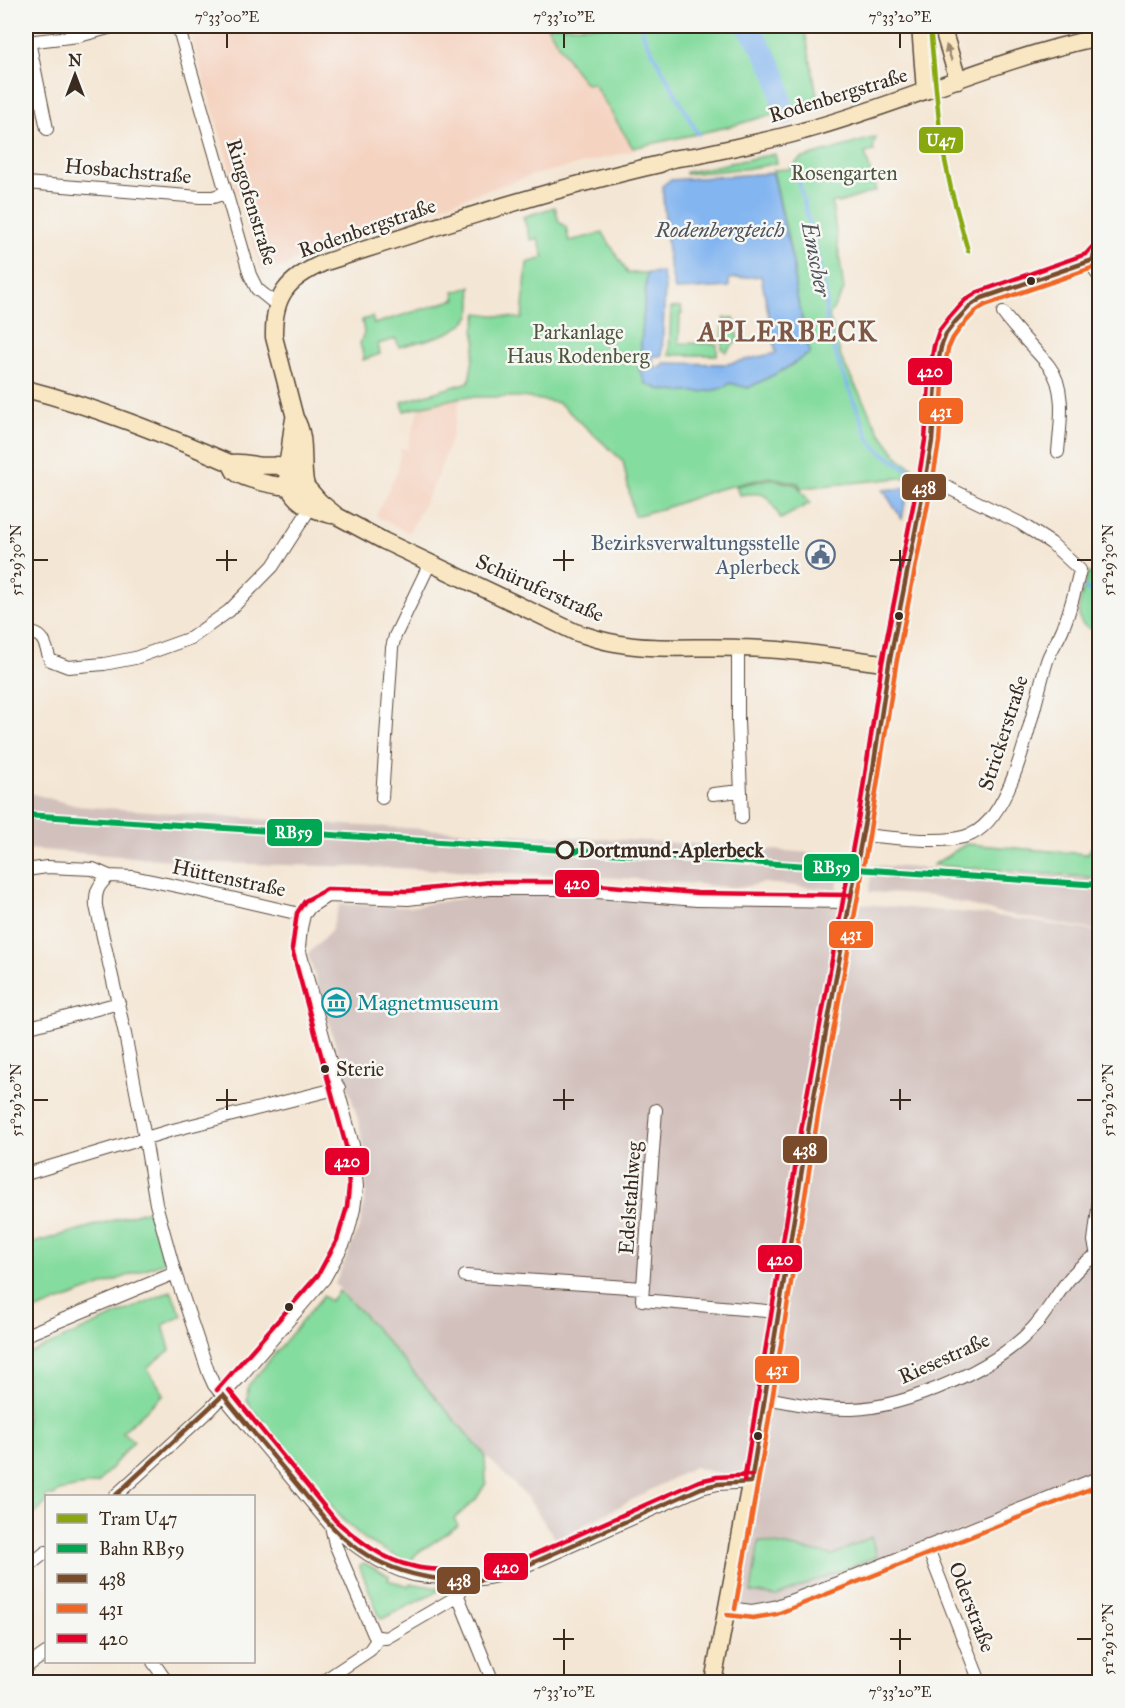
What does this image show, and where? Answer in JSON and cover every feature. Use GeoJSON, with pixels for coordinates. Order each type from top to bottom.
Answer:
{"type":"FeatureCollection","features":[{"type":"Feature","properties":{"kind":"main road"},"geometry":{"type":"LineString","coordinates":[[920,26],[925,92]]}},
{"type":"Feature","properties":{"kind":"main road"},"geometry":{"type":"LineString","coordinates":[[942,26],[958,80]]}},
{"type":"Feature","properties":{"kind":"main road","name":"Rodenbergstraße"},"geometry":{"type":"LineString","coordinates":[[278,306],[280,297],[294,279],[323,262],[529,197],[660,164],[669,159],[804,131],[1041,52],[1100,37]]}},
{"type":"Feature","properties":{"kind":"main road"},"geometry":{"type":"LineString","coordinates":[[278,306],[274,322],[274,337],[295,418],[292,428],[294,481]]}},
{"type":"Feature","properties":{"kind":"main road","name":"Schüruferstraße"},"geometry":{"type":"LineString","coordinates":[[26,389],[139,424],[230,463],[235,472],[260,482],[294,481],[337,516],[430,563],[575,632],[593,638],[639,646],[777,649],[890,664]]}},
{"type":"Feature","properties":{"kind":"main road"},"geometry":{"type":"LineString","coordinates":[[714,1683],[766,1398],[778,1312],[890,664]]}},
{"type":"Feature","properties":{"kind":"street"},"geometry":{"type":"LineString","coordinates":[[47,129],[27,41],[79,36],[116,26]]}},
{"type":"Feature","properties":{"kind":"street","name":"Ringofenstraße"},"geometry":{"type":"LineString","coordinates":[[178,26],[254,284],[278,306]]}},
{"type":"Feature","properties":{"kind":"street","name":"Hosbachstraße"},"geometry":{"type":"LineString","coordinates":[[26,183],[200,197],[213,197],[226,193]]}},
{"type":"Feature","properties":{"kind":"street"},"geometry":{"type":"LineString","coordinates":[[1100,249],[1094,255],[1093,260],[1095,271],[1100,278]]}},
{"type":"Feature","properties":{"kind":"street"},"geometry":{"type":"LineString","coordinates":[[890,664],[926,477],[934,417],[938,358],[946,334],[964,312],[982,298],[1093,260]]}},
{"type":"Feature","properties":{"kind":"street"},"geometry":{"type":"LineString","coordinates":[[1003,313],[1049,366],[1056,378],[1060,403],[1058,452]]}},
{"type":"Feature","properties":{"kind":"street","name":"Strickerstraße"},"geometry":{"type":"LineString","coordinates":[[862,835],[951,839],[971,834],[990,819],[1008,791],[1047,661],[1064,627],[1080,570],[1051,543],[1020,523],[926,477]]}},
{"type":"Feature","properties":{"kind":"street"},"geometry":{"type":"LineString","coordinates":[[26,632],[42,637],[50,660],[68,667],[104,664],[135,658],[191,638],[229,611],[273,566],[294,481]]}},
{"type":"Feature","properties":{"kind":"street"},"geometry":{"type":"LineString","coordinates":[[382,798],[392,648],[395,636],[430,563]]}},
{"type":"Feature","properties":{"kind":"street"},"geometry":{"type":"LineString","coordinates":[[738,647],[742,818]]}},
{"type":"Feature","properties":{"kind":"street"},"geometry":{"type":"LineString","coordinates":[[713,794],[741,791]]}},
{"type":"Feature","properties":{"kind":"street","name":"Hüttenstraße"},"geometry":{"type":"LineString","coordinates":[[26,870],[47,867],[93,869],[109,876],[133,877],[304,915],[310,907],[327,896],[408,899],[490,889],[559,889],[697,900],[850,902]]}},
{"type":"Feature","properties":{"kind":"street"},"geometry":{"type":"LineString","coordinates":[[109,876],[100,883],[95,897],[96,906],[119,1003],[156,1204],[175,1273],[209,1374],[214,1385],[331,1526],[352,1545],[393,1568],[411,1574],[466,1581],[486,1580],[503,1576],[701,1488],[718,1484],[751,1482]]}},
{"type":"Feature","properties":{"kind":"street"},"geometry":{"type":"LineString","coordinates":[[117,1495],[224,1395],[324,1279],[344,1243],[354,1209],[357,1180],[353,1145],[299,948],[304,915]]}},
{"type":"Feature","properties":{"kind":"street"},"geometry":{"type":"LineString","coordinates":[[26,1028],[119,1003]]}},
{"type":"Feature","properties":{"kind":"street"},"geometry":{"type":"LineString","coordinates":[[26,1174],[145,1138],[339,1088]]}},
{"type":"Feature","properties":{"kind":"street","name":"Edelstahlweg"},"geometry":{"type":"LineString","coordinates":[[643,1288],[656,1110]]}},
{"type":"Feature","properties":{"kind":"street","name":"Riesestraße"},"geometry":{"type":"LineString","coordinates":[[766,1398],[815,1407],[868,1408],[921,1394],[975,1371],[1014,1346],[1041,1319],[1071,1276],[1082,1264],[1098,1254],[1094,1241],[1100,1193]]}},
{"type":"Feature","properties":{"kind":"street"},"geometry":{"type":"LineString","coordinates":[[26,1335],[175,1273]]}},
{"type":"Feature","properties":{"kind":"street"},"geometry":{"type":"LineString","coordinates":[[465,1276],[643,1288],[642,1300],[778,1312]]}},
{"type":"Feature","properties":{"kind":"street"},"geometry":{"type":"LineString","coordinates":[[728,1608],[752,1611],[774,1607],[1100,1477]]}},
{"type":"Feature","properties":{"kind":"street"},"geometry":{"type":"LineString","coordinates":[[331,1526],[335,1544],[374,1635],[386,1638],[458,1596],[466,1581]]}},
{"type":"Feature","properties":{"kind":"street","name":"Oderstraße"},"geometry":{"type":"LineString","coordinates":[[927,1546],[980,1683]]}},
{"type":"Feature","properties":{"kind":"street"},"geometry":{"type":"LineString","coordinates":[[26,1568],[45,1553]]}},
{"type":"Feature","properties":{"kind":"street"},"geometry":{"type":"LineString","coordinates":[[458,1596],[493,1683]]}},
{"type":"Feature","properties":{"kind":"street"},"geometry":{"type":"LineString","coordinates":[[322,1683],[370,1650],[379,1637]]}},
{"type":"Feature","properties":{"kind":"street"},"geometry":{"type":"LineString","coordinates":[[26,1667],[45,1654]]}},
{"type":"Feature","properties":{"kind":"street"},"geometry":{"type":"LineString","coordinates":[[154,1663],[167,1683]]}},
{"type":"Feature","properties":{"kind":"shaded area"},"geometry":{"type":"Polygon","coordinates":[[[188,26],[547,26],[586,84],[592,82],[634,151],[530,176],[496,187],[303,254],[288,265],[265,271],[260,269],[188,26]]]}},
{"type":"Feature","properties":{"kind":"shaded area"},"geometry":{"type":"Polygon","coordinates":[[[461,397],[451,439],[437,478],[409,533],[376,516],[397,472],[401,448],[407,449],[419,409],[461,397]]]}},
{"type":"Feature","properties":{"kind":"shaded area"},"geometry":{"type":"Polygon","coordinates":[[[26,792],[78,806],[328,824],[649,841],[842,855],[837,890],[764,883],[739,888],[637,879],[396,868],[212,863],[26,849],[26,792]]]}},
{"type":"Feature","properties":{"kind":"shaded area"},"geometry":{"type":"Polygon","coordinates":[[[873,865],[1099,879],[1099,931],[996,912],[933,896],[869,892],[873,865]]]}},
{"type":"Feature","properties":{"kind":"shaded area"},"geometry":{"type":"Polygon","coordinates":[[[509,891],[839,902],[991,915],[1099,932],[1099,1476],[774,1607],[728,1608],[751,1482],[694,1467],[556,1540],[527,1497],[485,1455],[335,1284],[360,1225],[366,1192],[365,1154],[359,1123],[308,954],[331,930],[340,904],[409,907],[509,891]]]}},
{"type":"Feature","properties":{"kind":"green space"},"geometry":{"type":"Polygon","coordinates":[[[547,26],[804,26],[818,101],[732,126],[633,148],[593,83],[586,84],[547,26]]]}},
{"type":"Feature","properties":{"kind":"green space","name":"Parkanlage Haus Rodenberg"},"geometry":{"type":"Polygon","coordinates":[[[876,137],[874,151],[865,153],[876,191],[832,203],[844,290],[829,316],[842,360],[879,431],[898,457],[912,467],[910,477],[801,488],[798,483],[769,477],[715,490],[668,507],[634,516],[623,461],[559,403],[522,397],[461,397],[404,411],[402,402],[469,382],[478,313],[522,319],[527,263],[544,258],[538,238],[531,240],[523,217],[555,207],[559,222],[566,227],[569,241],[603,233],[628,273],[647,273],[639,369],[730,383],[748,388],[785,369],[810,353],[795,289],[794,268],[773,170],[789,169],[800,159],[876,137]]]}},
{"type":"Feature","properties":{"kind":"green space"},"geometry":{"type":"Polygon","coordinates":[[[775,154],[777,163],[753,168],[686,174],[686,172],[775,154]]]}},
{"type":"Feature","properties":{"kind":"green space"},"geometry":{"type":"Polygon","coordinates":[[[471,287],[471,312],[458,328],[399,347],[396,339],[378,344],[380,354],[363,360],[360,343],[364,333],[362,320],[372,317],[374,324],[456,299],[454,292],[471,287]]]}},
{"type":"Feature","properties":{"kind":"green space"},"geometry":{"type":"Polygon","coordinates":[[[681,307],[679,343],[717,344],[717,355],[669,355],[671,308],[681,307]]]}},
{"type":"Feature","properties":{"kind":"green space"},"geometry":{"type":"Polygon","coordinates":[[[724,318],[734,318],[738,340],[726,352],[722,349],[724,318]]]}},
{"type":"Feature","properties":{"kind":"green space"},"geometry":{"type":"Polygon","coordinates":[[[770,479],[797,485],[810,503],[781,519],[765,496],[761,494],[739,495],[736,486],[770,479]]]}},
{"type":"Feature","properties":{"kind":"green space"},"geometry":{"type":"Polygon","coordinates":[[[1088,573],[1099,576],[1099,631],[1085,626],[1079,616],[1080,601],[1088,573]]]}},
{"type":"Feature","properties":{"kind":"green space"},"geometry":{"type":"Polygon","coordinates":[[[1099,838],[1099,878],[933,865],[966,844],[1087,854],[1099,838]]]}},
{"type":"Feature","properties":{"kind":"green space"},"geometry":{"type":"Polygon","coordinates":[[[149,1210],[164,1262],[26,1314],[26,1245],[149,1210]]]}},
{"type":"Feature","properties":{"kind":"green space"},"geometry":{"type":"Polygon","coordinates":[[[171,1291],[182,1316],[163,1325],[170,1350],[147,1368],[164,1394],[122,1432],[134,1441],[98,1483],[59,1491],[55,1495],[45,1495],[45,1504],[26,1523],[26,1355],[171,1291]]]}},
{"type":"Feature","properties":{"kind":"green space"},"geometry":{"type":"Polygon","coordinates":[[[339,1291],[362,1313],[485,1455],[486,1483],[476,1499],[454,1519],[458,1526],[417,1553],[409,1563],[367,1541],[344,1521],[247,1400],[248,1386],[323,1296],[330,1301],[339,1291]]]}},
{"type":"Feature","properties":{"kind":"green space"},"geometry":{"type":"Polygon","coordinates":[[[871,1537],[877,1556],[777,1596],[751,1592],[759,1541],[833,1555],[871,1537]]]}},
{"type":"Feature","properties":{"kind":"green space"},"geometry":{"type":"Polygon","coordinates":[[[364,1563],[389,1576],[388,1580],[409,1586],[410,1583],[440,1590],[382,1619],[359,1565],[364,1563]]]}},
{"type":"Feature","properties":{"kind":"water","name":"Rodenbergteich"},"geometry":{"type":"Polygon","coordinates":[[[773,173],[794,268],[795,289],[810,353],[748,388],[730,383],[717,390],[686,392],[659,389],[646,384],[639,369],[647,273],[662,272],[665,284],[662,356],[653,356],[653,367],[663,367],[664,363],[727,364],[776,353],[761,276],[729,279],[729,287],[675,290],[669,262],[662,186],[670,180],[773,173]]]}},
{"type":"Feature","properties":{"kind":"water"},"geometry":{"type":"Polygon","coordinates":[[[908,488],[902,519],[883,490],[908,488]]]}},
{"type":"Feature","properties":{"kind":"waterway"},"geometry":{"type":"LineString","coordinates":[[643,26],[642,32],[648,44],[698,134]]}},
{"type":"Feature","properties":{"kind":"waterway","name":"Emscher"},"geometry":{"type":"LineString","coordinates":[[747,26],[774,71],[785,114]]}},
{"type":"Feature","properties":{"kind":"waterway","name":"Emscher"},"geometry":{"type":"LineString","coordinates":[[795,166],[826,294],[826,324],[839,364],[870,441],[881,452],[909,470]]}},
{"type":"Feature","properties":{"kind":"waterway","name":"Emscher"},"geometry":{"type":"LineString","coordinates":[[1085,588],[1100,596]]}},
{"type":"Feature","properties":{"kind":"tram line","name":"U47"},"geometry":{"type":"LineString","coordinates":[[930,26],[941,142],[968,251]]}},
{"type":"Feature","properties":{"kind":"rail line","name":"RB59"},"geometry":{"type":"LineString","coordinates":[[26,815],[1100,885]]}},
{"type":"Feature","properties":{"kind":"transit line","name":"420"},"geometry":{"type":"LineString","coordinates":[[744,1481],[806,1101],[859,814],[882,663],[919,476],[925,440],[930,368],[934,346],[939,331],[965,300],[978,292],[1086,254],[1095,244]]}},
{"type":"Feature","properties":{"kind":"transit line","name":"438"},"geometry":{"type":"LineString","coordinates":[[751,1482],[813,1102],[866,815],[889,664],[926,477],[932,441],[937,369],[941,347],[946,334],[955,322],[970,306],[982,298],[1093,260],[1094,255],[1100,250]]}},
{"type":"Feature","properties":{"kind":"transit line","name":"431"},"geometry":{"type":"LineString","coordinates":[[735,1609],[766,1437],[820,1103],[869,836],[896,665],[933,478],[939,442],[944,370],[948,349],[961,327],[985,305],[1100,264]]}},
{"type":"Feature","properties":{"kind":"transit line","name":"420"},"geometry":{"type":"LineString","coordinates":[[217,1390],[318,1275],[337,1240],[347,1207],[349,1187],[346,1146],[292,949],[297,913],[305,901],[327,889],[408,891],[490,882],[560,882],[697,893],[850,895]]}},
{"type":"Feature","properties":{"kind":"transit line","name":"420"},"geometry":{"type":"LineString","coordinates":[[229,1390],[336,1521],[381,1554],[419,1568],[470,1573],[501,1569],[699,1481],[717,1477],[751,1475]]}},
{"type":"Feature","properties":{"kind":"transit line","name":"438"},"geometry":{"type":"LineString","coordinates":[[223,1395],[317,1510],[351,1544],[385,1564],[444,1580],[464,1581],[503,1576],[701,1488],[718,1484],[751,1482]]}},
{"type":"Feature","properties":{"kind":"transit line","name":"438"},"geometry":{"type":"LineString","coordinates":[[116,1495],[223,1395]]}},
{"type":"Feature","properties":{"kind":"transit line","name":"431"},"geometry":{"type":"LineString","coordinates":[[727,1615],[753,1618],[777,1614],[1100,1485]]}},
{"type":"Feature","properties":{"kind":"place","name":"Bezirksverwaltungsstelle Aplerbeck"},"geometry":{"type":"Point","coordinates":[821,555]}},
{"type":"Feature","properties":{"kind":"place","name":"Dortmund-Aplerbeck"},"geometry":{"type":"Point","coordinates":[565,850]}},
{"type":"Feature","properties":{"kind":"place","name":"Magnetmuseum"},"geometry":{"type":"Point","coordinates":[336,1003]}},
{"type":"Feature","properties":{"kind":"place","name":"Sterie"},"geometry":{"type":"Point","coordinates":[325,1069]}},
{"type":"Feature","properties":{"kind":"district","name":"APLERBECK"},"geometry":{"type":"Point","coordinates":[788,331]}},
{"type":"Feature","properties":{"kind":"park label","name":"Rosengarten"},"geometry":{"type":"Point","coordinates":[844,173]}}]}
